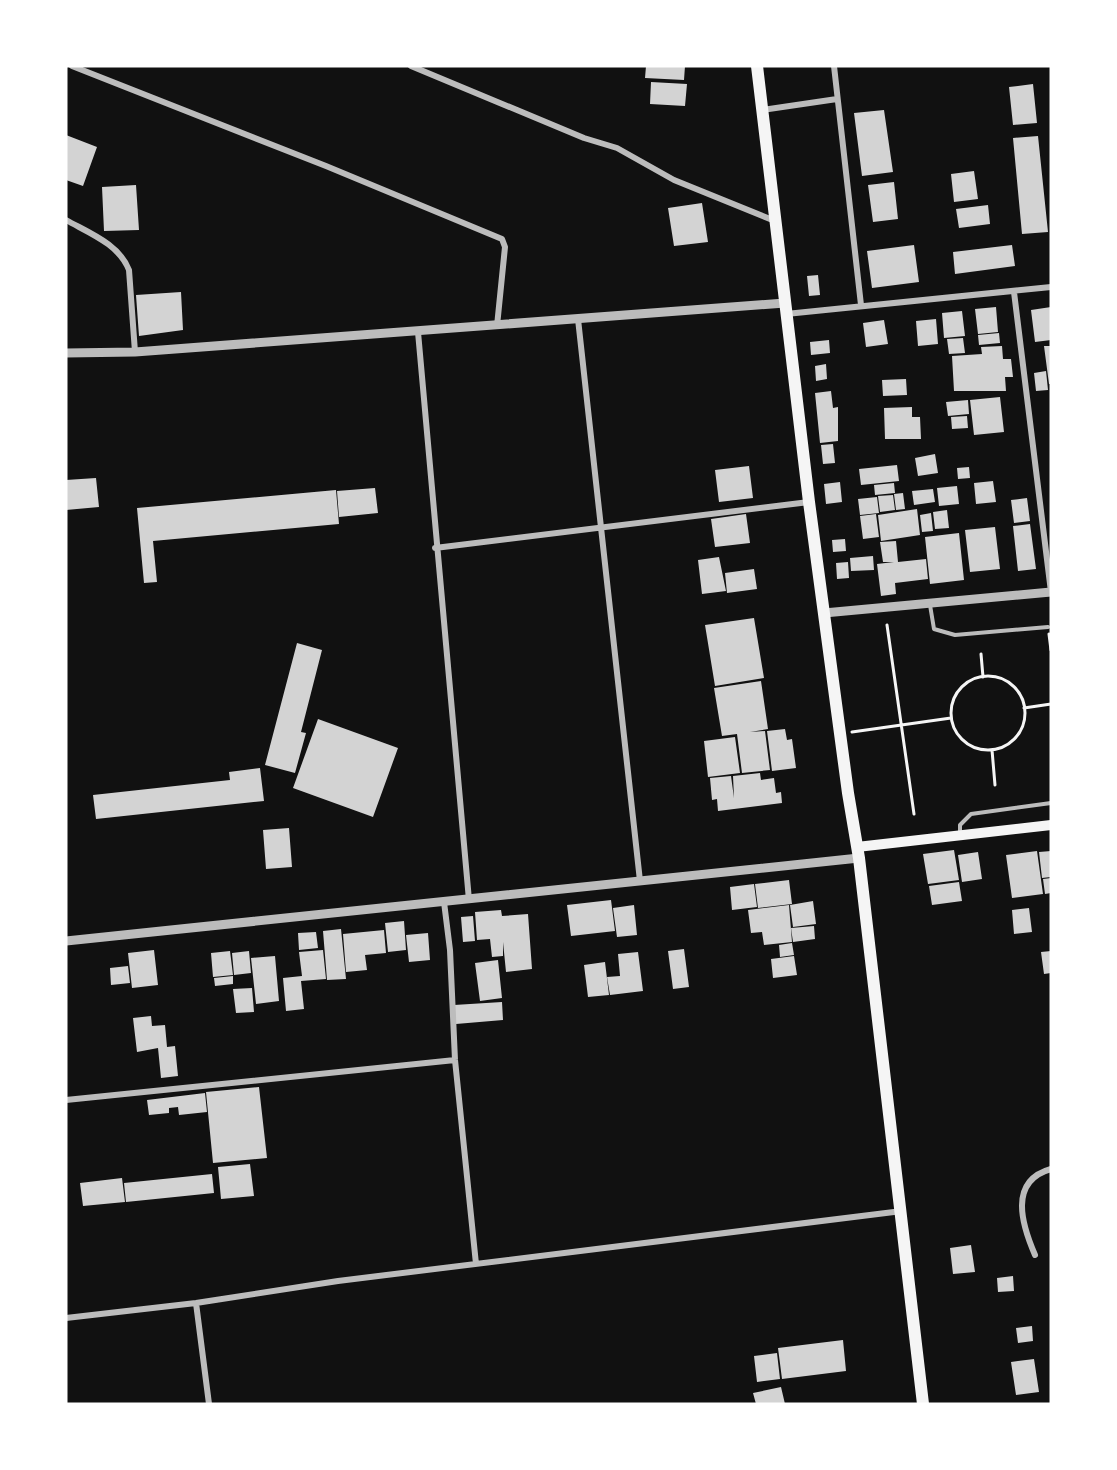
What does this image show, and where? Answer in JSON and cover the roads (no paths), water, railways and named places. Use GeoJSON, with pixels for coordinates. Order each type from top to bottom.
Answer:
{"type":"FeatureCollection","features":[{"type":"Feature","properties":{"kind":"highway"},"geometry":{"type":"LineString","coordinates":[[757,66],[809,502],[858,852],[923,1404]]}},
{"type":"Feature","properties":{"kind":"main road"},"geometry":{"type":"LineString","coordinates":[[858,852],[1051,825]]}},
{"type":"Feature","properties":{"kind":"street"},"geometry":{"type":"LineString","coordinates":[[72,66],[326,166],[502,239],[505,247],[497,326]]}},
{"type":"Feature","properties":{"kind":"street"},"geometry":{"type":"LineString","coordinates":[[411,66],[584,138],[616,148],[674,180],[775,222]]}},
{"type":"Feature","properties":{"kind":"street"},"geometry":{"type":"LineString","coordinates":[[834,66],[861,305]]}},
{"type":"Feature","properties":{"kind":"street"},"geometry":{"type":"LineString","coordinates":[[762,110],[837,99]]}},
{"type":"Feature","properties":{"kind":"street"},"geometry":{"type":"LineString","coordinates":[[66,220],[113,248],[126,262],[129,270],[135,352]]}},
{"type":"Feature","properties":{"kind":"street"},"geometry":{"type":"LineString","coordinates":[[66,353],[135,352],[578,319],[861,305],[1051,287]]}},
{"type":"Feature","properties":{"kind":"street"},"geometry":{"type":"LineString","coordinates":[[824,613],[1051,592],[1014,292]]}},
{"type":"Feature","properties":{"kind":"street"},"geometry":{"type":"LineString","coordinates":[[578,319],[640,881]]}},
{"type":"Feature","properties":{"kind":"street"},"geometry":{"type":"LineString","coordinates":[[418,332],[435,548],[470,900]]}},
{"type":"Feature","properties":{"kind":"street"},"geometry":{"type":"LineString","coordinates":[[435,548],[809,502]]}},
{"type":"Feature","properties":{"kind":"street"},"geometry":{"type":"LineString","coordinates":[[66,941],[640,881],[858,852]]}},
{"type":"Feature","properties":{"kind":"street"},"geometry":{"type":"LineString","coordinates":[[444,902],[450,950],[455,1060],[476,1264]]}},
{"type":"Feature","properties":{"kind":"street"},"geometry":{"type":"LineString","coordinates":[[66,1100],[455,1060]]}},
{"type":"Feature","properties":{"kind":"street"},"geometry":{"type":"LineString","coordinates":[[1035,1255],[1021,1221],[1025,1189],[1031,1179],[1051,1169]]}},
{"type":"Feature","properties":{"kind":"street"},"geometry":{"type":"LineString","coordinates":[[66,1318],[196,1303],[338,1281],[902,1211]]}},
{"type":"Feature","properties":{"kind":"street"},"geometry":{"type":"LineString","coordinates":[[196,1303],[209,1404]]}},
{"type":"Feature","properties":{"kind":"lane"},"geometry":{"type":"LineString","coordinates":[[930,604],[934,629],[943,634],[955,636],[1048,627]]}},
{"type":"Feature","properties":{"kind":"lane"},"geometry":{"type":"LineString","coordinates":[[960,837],[960,825],[971,814],[1051,803]]}}]}
